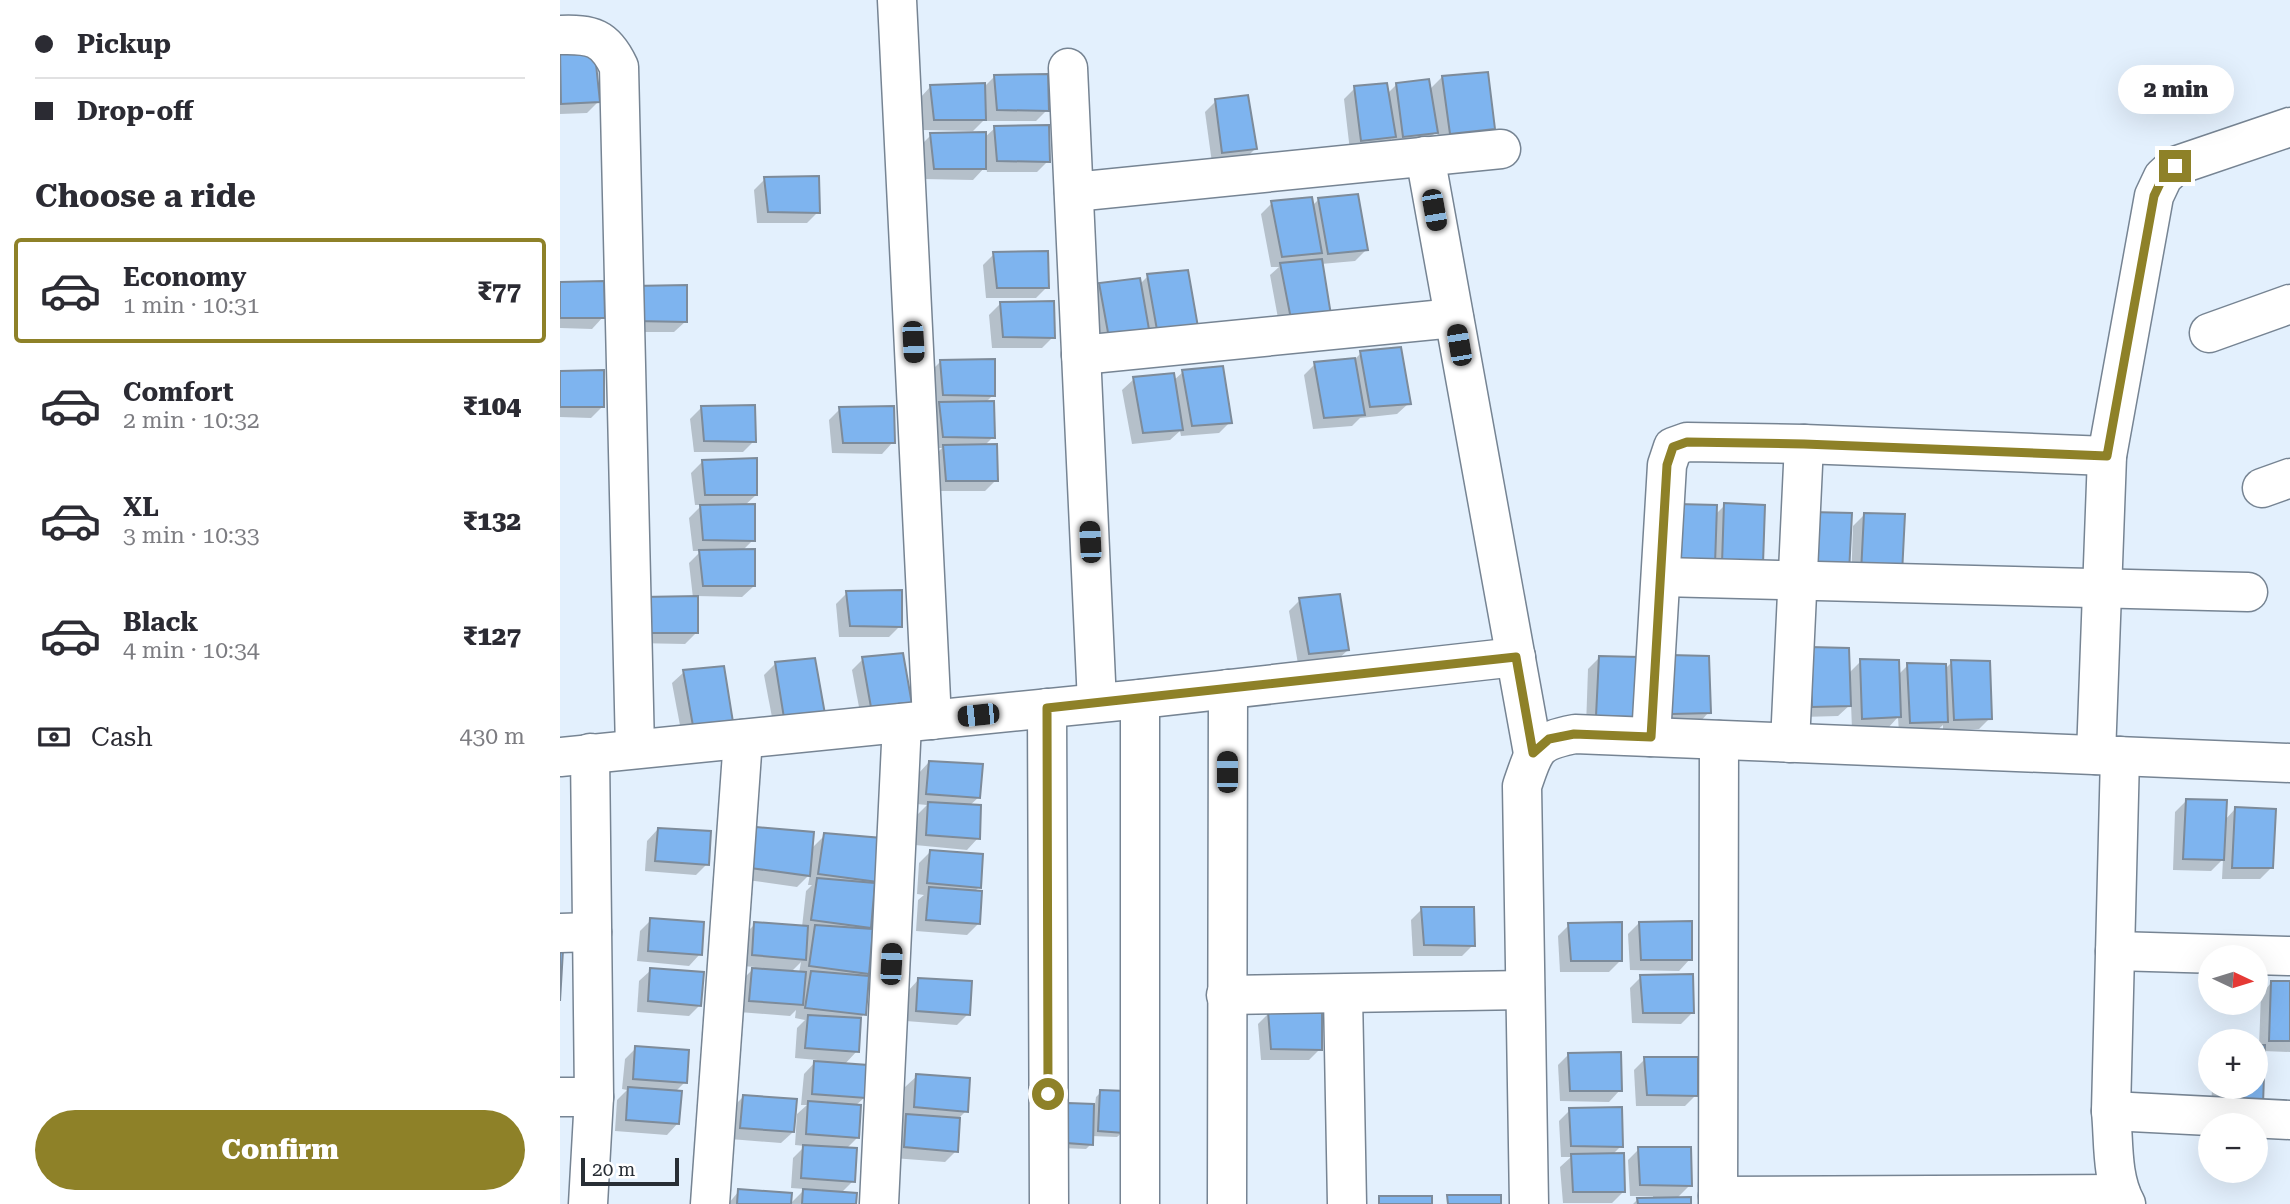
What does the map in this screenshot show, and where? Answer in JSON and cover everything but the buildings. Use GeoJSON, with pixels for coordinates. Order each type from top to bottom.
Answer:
{"type":"FeatureCollection","features":[{"type":"Feature","properties":{"kind":"street"},"geometry":{"type":"LineString","coordinates":[[879,1204],[917,721],[897,0]]}},
{"type":"Feature","properties":{"kind":"street"},"geometry":{"type":"LineString","coordinates":[[560,35],[589,36],[610,48],[619,67],[635,749]]}},
{"type":"Feature","properties":{"kind":"street"},"geometry":{"type":"LineString","coordinates":[[1068,68],[1097,703]]}},
{"type":"Feature","properties":{"kind":"street"},"geometry":{"type":"LineString","coordinates":[[1718,740],[1718,1200],[2123,1199],[2116,1170],[2111,1111],[2115,951],[2102,588],[2107,456],[2154,196],[2163,177],[2175,166],[2290,127]]}},
{"type":"Feature","properties":{"kind":"street"},"geometry":{"type":"LineString","coordinates":[[1073,192],[1501,149]]}},
{"type":"Feature","properties":{"kind":"street"},"geometry":{"type":"LineString","coordinates":[[1424,156],[1533,753],[1522,786],[1529,1204]]}},
{"type":"Feature","properties":{"kind":"street"},"geometry":{"type":"LineString","coordinates":[[2209,333],[2290,304]]}},
{"type":"Feature","properties":{"kind":"street"},"geometry":{"type":"LineString","coordinates":[[1081,355],[1454,318]]}},
{"type":"Feature","properties":{"kind":"street"},"geometry":{"type":"LineString","coordinates":[[1651,737],[1667,465],[1673,447],[1687,442],[1804,444],[2107,456]]}},
{"type":"Feature","properties":{"kind":"street"},"geometry":{"type":"LineString","coordinates":[[1790,743],[1804,444]]}},
{"type":"Feature","properties":{"kind":"street"},"geometry":{"type":"LineString","coordinates":[[1661,577],[2248,592]]}},
{"type":"Feature","properties":{"kind":"street"},"geometry":{"type":"LineString","coordinates":[[588,1204],[577,1097],[575,755],[1140,699],[1516,657]]}},
{"type":"Feature","properties":{"kind":"street"},"geometry":{"type":"LineString","coordinates":[[1227,1204],[1228,689]]}},
{"type":"Feature","properties":{"kind":"street"},"geometry":{"type":"LineString","coordinates":[[1140,699],[1140,1204]]}},
{"type":"Feature","properties":{"kind":"street"},"geometry":{"type":"LineString","coordinates":[[1047,708],[1049,1204]]}},
{"type":"Feature","properties":{"kind":"street"},"geometry":{"type":"LineString","coordinates":[[1533,753],[1549,739],[1574,734],[2290,763]]}},
{"type":"Feature","properties":{"kind":"street"},"geometry":{"type":"LineString","coordinates":[[710,1204],[743,739]]}},
{"type":"Feature","properties":{"kind":"street"},"geometry":{"type":"LineString","coordinates":[[2115,951],[2290,956]]}},
{"type":"Feature","properties":{"kind":"street"},"geometry":{"type":"LineString","coordinates":[[1226,995],[1525,990]]}},
{"type":"Feature","properties":{"kind":"street"},"geometry":{"type":"LineString","coordinates":[[1343,995],[1347,1204]]}},
{"type":"Feature","properties":{"kind":"street"},"geometry":{"type":"LineString","coordinates":[[2111,1111],[2290,1120]]}},
{"type":"Feature","properties":{"kind":"route"},"geometry":{"type":"LineString","coordinates":[[1048,1094],[1047,708],[1516,657],[1533,753],[1549,739],[1574,734],[1651,737],[1667,465],[1673,447],[1687,442],[1804,444],[2107,456],[2154,196],[2163,177],[2175,166]]}}]}
